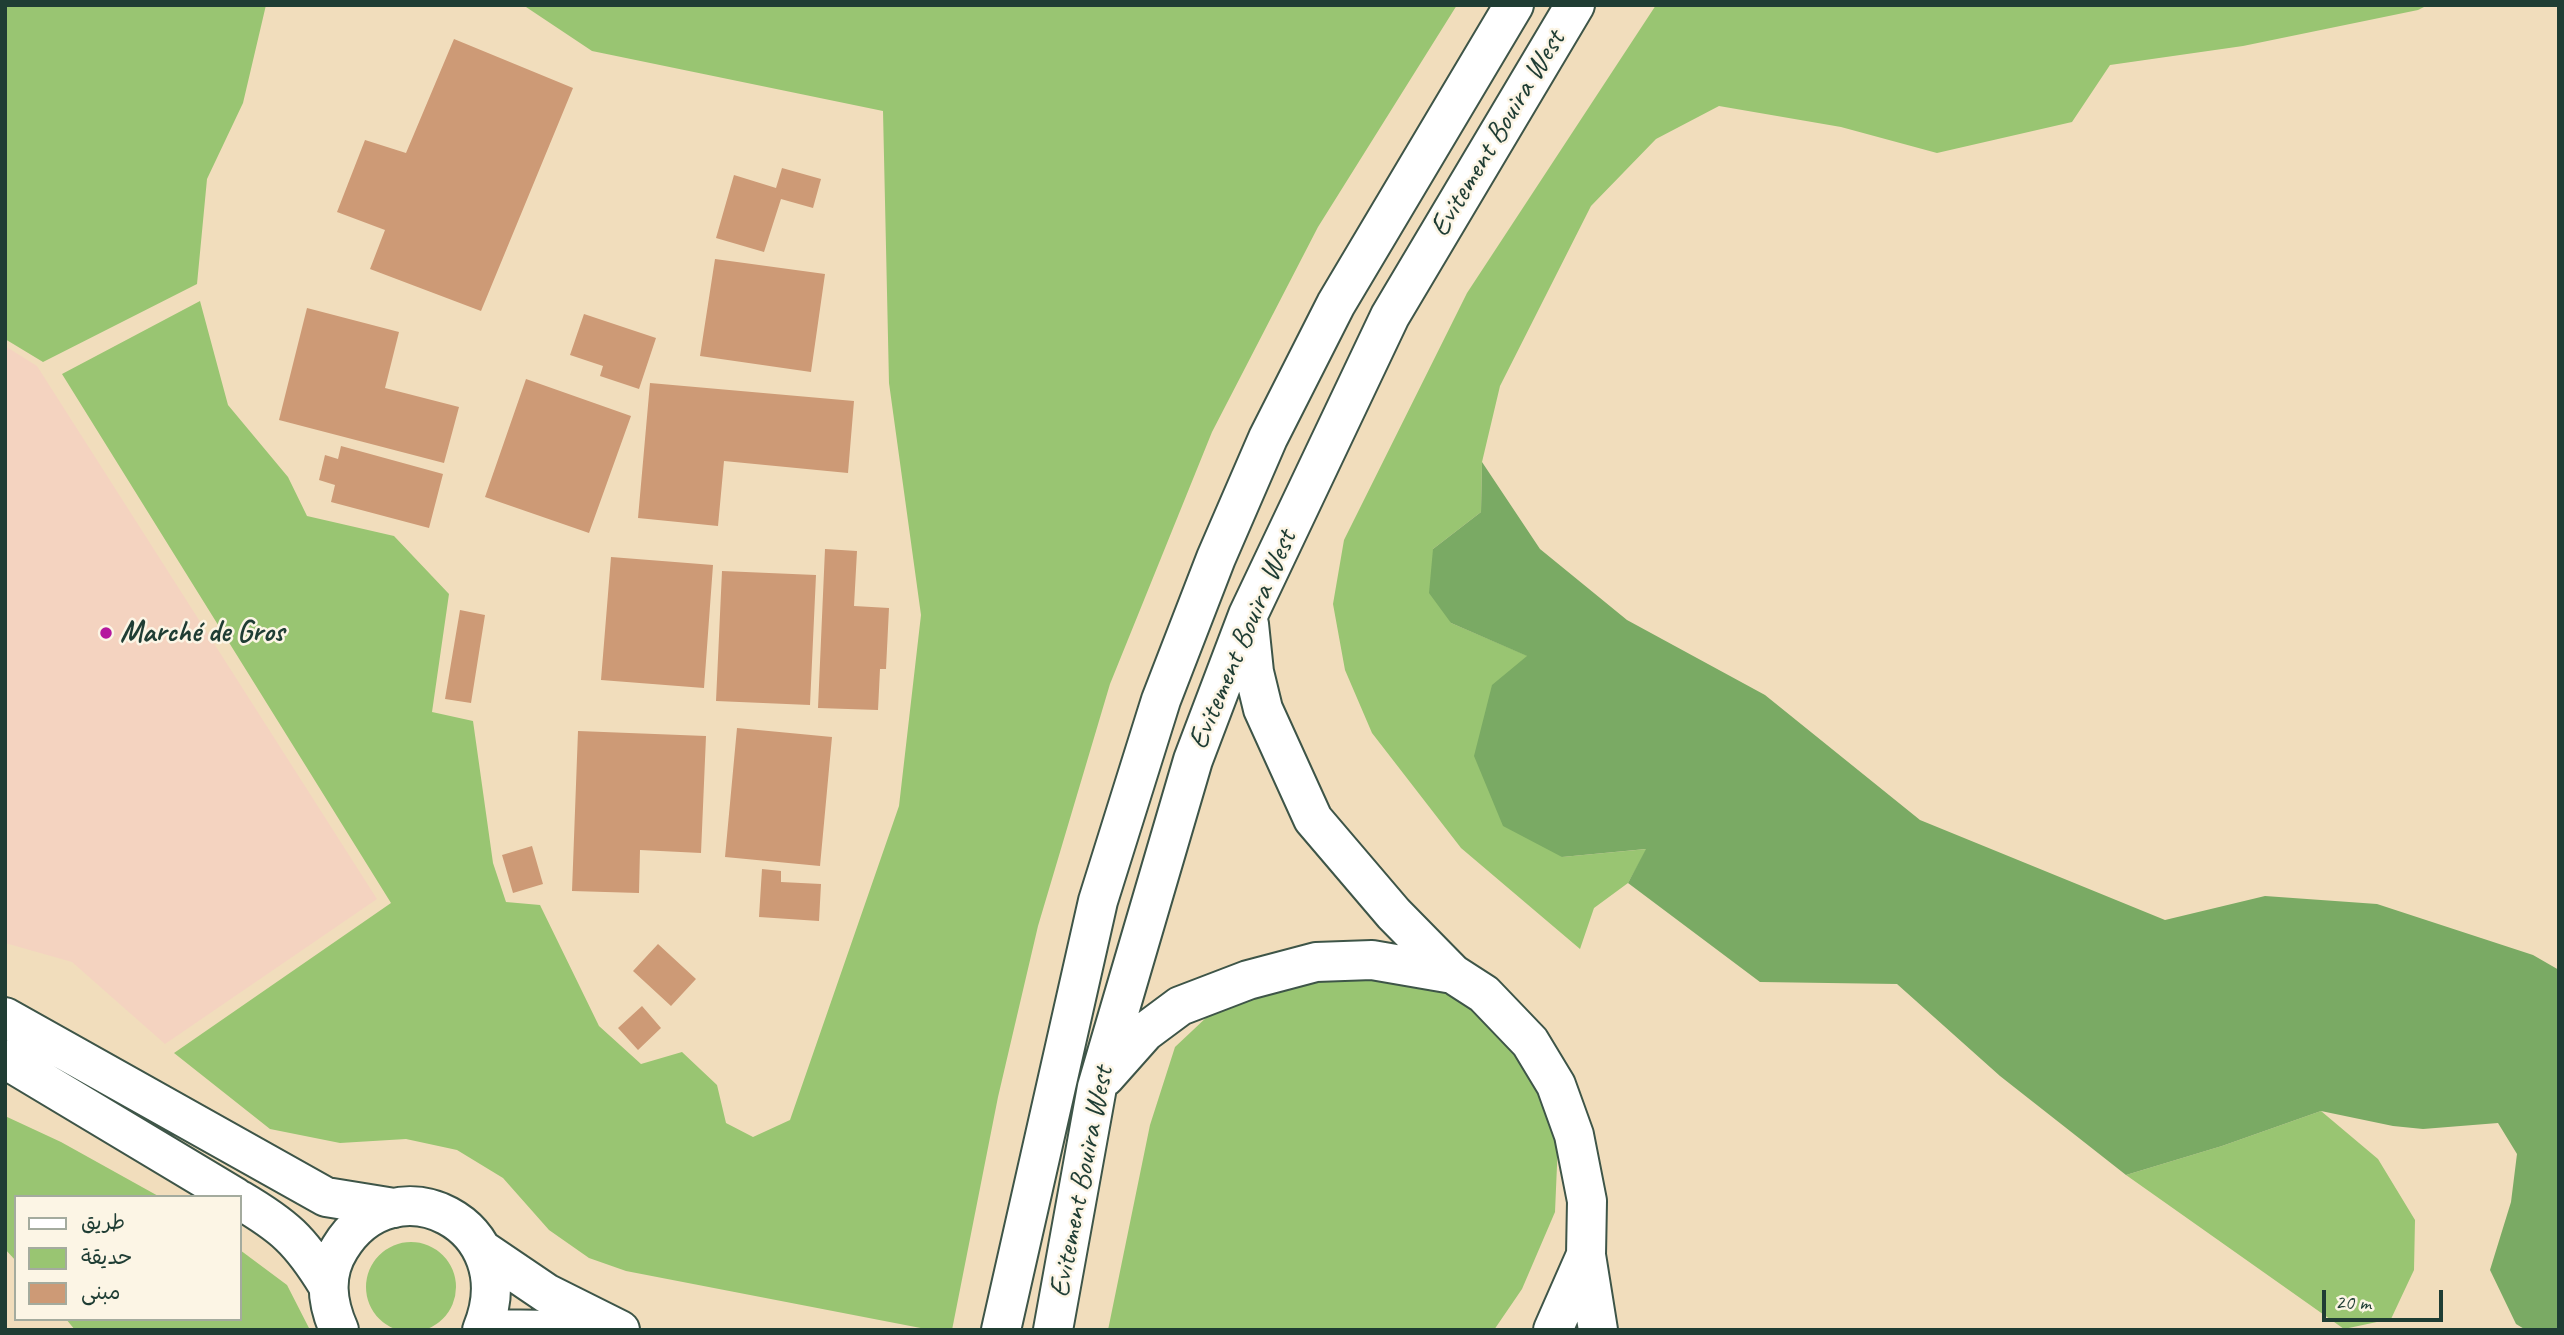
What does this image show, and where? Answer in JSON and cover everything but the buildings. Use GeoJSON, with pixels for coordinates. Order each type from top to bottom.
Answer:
{"type":"FeatureCollection","features":[{"type":"Feature","properties":{"kind":"main road","name":"Evitement Bouira West"},"geometry":{"type":"LineString","coordinates":[[1001,1330],[1098,901],[1161,701],[1216,558],[1268,438],[1336,304],[1514,5]]}},
{"type":"Feature","properties":{"kind":"main road","name":"Evitement Bouira West"},"geometry":{"type":"LineString","coordinates":[[1053,1330],[1097,1087],[1193,760],[1248,615],[1390,316],[1575,5]]}},
{"type":"Feature","properties":{"kind":"main road"},"geometry":{"type":"LineString","coordinates":[[1248,615],[1254,672],[1263,709],[1313,819],[1363,880],[1453,974],[1484,994],[1530,1042],[1556,1085],[1574,1135],[1587,1201],[1586,1255],[1598,1330]]}},
{"type":"Feature","properties":{"kind":"main road"},"geometry":{"type":"LineString","coordinates":[[1097,1087],[1145,1032],[1180,1006],[1248,980],[1316,962],[1372,960],[1453,974]]}},
{"type":"Feature","properties":{"kind":"main road"},"geometry":{"type":"LineString","coordinates":[[5,1017],[326,1197],[394,1208],[421,1207],[446,1214],[468,1229],[484,1251],[492,1276],[492,1303],[483,1330],[557,1330]]}},
{"type":"Feature","properties":{"kind":"main road"},"geometry":{"type":"LineString","coordinates":[[5,1059],[232,1195]]}},
{"type":"Feature","properties":{"kind":"main road"},"geometry":{"type":"LineString","coordinates":[[242,1200],[284,1226],[312,1259],[327,1284]]}},
{"type":"Feature","properties":{"kind":"main road"},"geometry":{"type":"LineString","coordinates":[[340,1330],[331,1312],[327,1284],[334,1257],[348,1234],[368,1217],[394,1208]]}},
{"type":"Feature","properties":{"kind":"main road"},"geometry":{"type":"LineString","coordinates":[[484,1251],[546,1293],[620,1330]]}},
{"type":"Feature","properties":{"kind":"main road"},"geometry":{"type":"LineString","coordinates":[[1553,1330],[1586,1255]]}},
{"type":"Feature","properties":{"kind":"shaded area","name":"Marché de Gros"},"geometry":{"type":"Polygon","coordinates":[[[5,346],[37,366],[377,899],[165,1044],[72,962],[5,943],[5,346]]]}},
{"type":"Feature","properties":{"kind":"green space"},"geometry":{"type":"Polygon","coordinates":[[[5,5],[266,5],[243,103],[207,179],[197,284],[43,362],[5,339],[5,5]]]}},
{"type":"Feature","properties":{"kind":"green space"},"geometry":{"type":"Polygon","coordinates":[[[523,5],[1457,5],[1318,227],[1212,432],[1110,684],[1038,926],[998,1097],[952,1330],[931,1330],[626,1271],[589,1258],[549,1230],[503,1178],[457,1150],[406,1139],[340,1143],[270,1129],[174,1053],[391,903],[62,374],[200,301],[228,405],[288,477],[307,516],[394,536],[449,594],[432,712],[473,721],[493,863],[506,902],[540,905],[599,1026],[641,1064],[682,1052],[717,1085],[726,1123],[753,1137],[790,1120],[899,806],[921,615],[889,383],[883,111],[592,51],[523,5]]]}},
{"type":"Feature","properties":{"kind":"green space"},"geometry":{"type":"Polygon","coordinates":[[[1656,5],[2428,5],[2418,10],[2243,46],[2110,65],[2072,122],[1937,153],[1841,127],[1719,106],[1656,139],[1591,206],[1500,386],[1482,462],[1481,512],[1433,549],[1451,623],[1528,656],[1562,857],[1647,849],[1628,883],[1594,908],[1580,949],[1461,848],[1372,733],[1345,670],[1333,604],[1344,540],[1467,293],[1656,5]]]}},
{"type":"Feature","properties":{"kind":"green space"},"geometry":{"type":"Polygon","coordinates":[[[1482,462],[1540,549],[1627,620],[1765,695],[1920,820],[2165,920],[2265,896],[2377,904],[2533,955],[2559,970],[2559,1330],[2526,1330],[2516,1324],[2490,1270],[2511,1202],[2517,1154],[2498,1123],[2423,1129],[2393,1126],[2321,1111],[2222,1146],[2126,1175],[2000,1076],[1897,984],[1760,982],[1628,883],[1646,849],[1562,857],[1503,826],[1474,756],[1492,685],[1527,656],[1451,623],[1429,593],[1433,549],[1481,512],[1482,462]]]}},
{"type":"Feature","properties":{"kind":"green space"},"geometry":{"type":"Polygon","coordinates":[[[1423,969],[1485,1007],[1538,1072],[1558,1142],[1555,1212],[1522,1289],[1494,1330],[1108,1330],[1150,1125],[1175,1047],[1226,999],[1291,976],[1423,969]]]}},
{"type":"Feature","properties":{"kind":"green space"},"geometry":{"type":"Polygon","coordinates":[[[2321,1111],[2378,1159],[2415,1220],[2414,1270],[2391,1319],[2344,1329],[2126,1175],[2222,1146],[2321,1111]]]}},
{"type":"Feature","properties":{"kind":"green space"},"geometry":{"type":"Polygon","coordinates":[[[5,1116],[61,1142],[156,1195],[14,1195],[14,1259],[5,1249],[5,1116]]]}},
{"type":"Feature","properties":{"kind":"green space"},"geometry":{"type":"Polygon","coordinates":[[[402,1242],[420,1242],[436,1249],[449,1262],[456,1278],[456,1296],[449,1312],[436,1325],[420,1332],[402,1332],[386,1325],[373,1312],[366,1296],[366,1278],[373,1262],[386,1249],[402,1242]]]}},
{"type":"Feature","properties":{"kind":"green space"},"geometry":{"type":"Polygon","coordinates":[[[242,1251],[287,1285],[310,1330],[75,1330],[68,1321],[242,1321],[242,1251]]]}},
{"type":"Feature","properties":{"kind":"place","name":"Marché de Gros"},"geometry":{"type":"Point","coordinates":[106,633]}}]}
